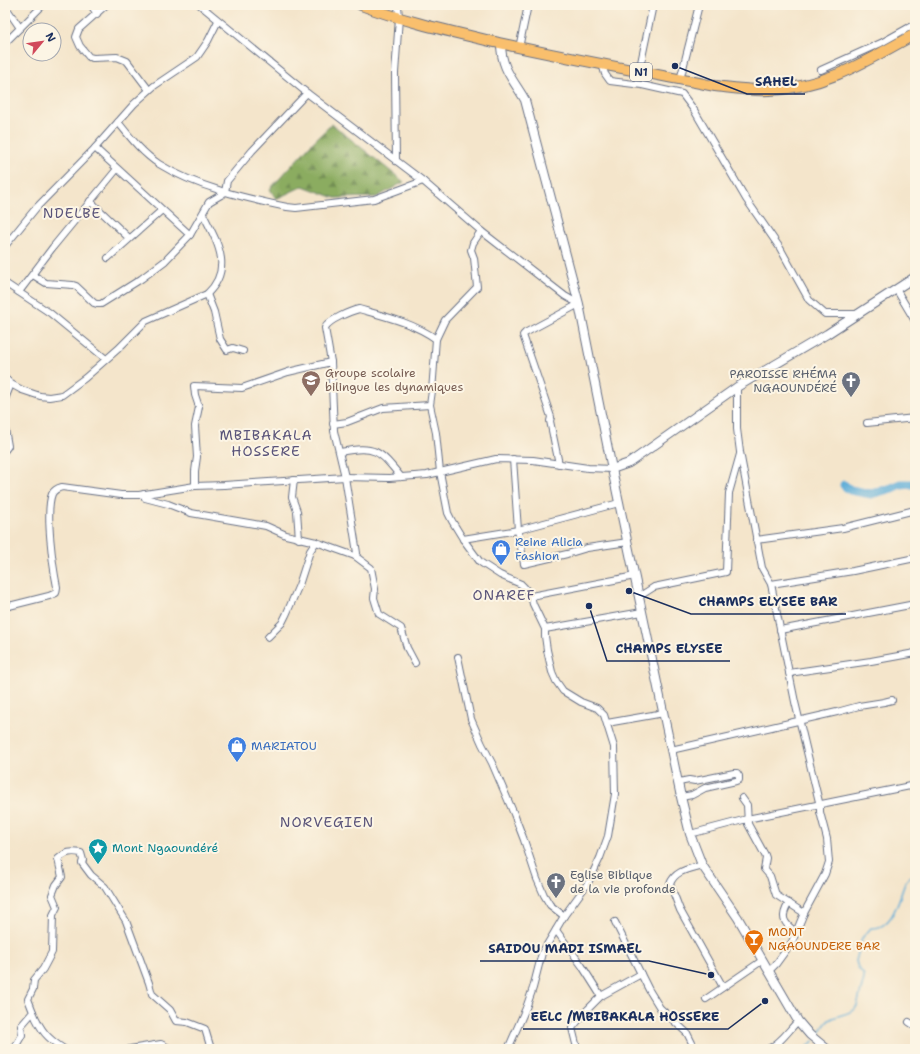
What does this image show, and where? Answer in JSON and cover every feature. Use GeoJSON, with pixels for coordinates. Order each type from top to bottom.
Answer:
{"type":"FeatureCollection","features":[{"type":"Feature","properties":{"kind":"highway","name":"N1"},"geometry":{"type":"LineString","coordinates":[[361,5],[426,26],[520,48],[680,80],[742,89],[769,90],[799,87],[824,80],[851,69],[915,34]]}},
{"type":"Feature","properties":{"kind":"street"},"geometry":{"type":"LineString","coordinates":[[5,43],[43,5]]}},
{"type":"Feature","properties":{"kind":"street"},"geometry":{"type":"LineString","coordinates":[[91,5],[97,14]]}},
{"type":"Feature","properties":{"kind":"street"},"geometry":{"type":"LineString","coordinates":[[106,5],[79,29],[76,37],[80,46],[89,57],[117,57],[127,61],[149,90]]}},
{"type":"Feature","properties":{"kind":"street"},"geometry":{"type":"LineString","coordinates":[[200,5],[307,92],[422,181],[481,231],[565,296],[579,304]]}},
{"type":"Feature","properties":{"kind":"street"},"geometry":{"type":"LineString","coordinates":[[396,161],[395,73],[399,18],[398,5]]}},
{"type":"Feature","properties":{"kind":"street"},"geometry":{"type":"LineString","coordinates":[[520,48],[528,5]]}},
{"type":"Feature","properties":{"kind":"street"},"geometry":{"type":"LineString","coordinates":[[640,72],[653,5]]}},
{"type":"Feature","properties":{"kind":"street"},"geometry":{"type":"LineString","coordinates":[[680,80],[699,5]]}},
{"type":"Feature","properties":{"kind":"street"},"geometry":{"type":"LineString","coordinates":[[5,6],[20,28]]}},
{"type":"Feature","properties":{"kind":"street"},"geometry":{"type":"LineString","coordinates":[[5,246],[36,208],[95,148],[134,104],[149,90],[177,69],[197,57],[208,41],[218,21]]}},
{"type":"Feature","properties":{"kind":"street"},"geometry":{"type":"LineString","coordinates":[[821,70],[881,43],[915,24]]}},
{"type":"Feature","properties":{"kind":"street"},"geometry":{"type":"LineString","coordinates":[[502,43],[501,53],[505,68],[525,100],[579,304],[612,469],[679,782],[681,798],[702,865],[738,918],[798,1021],[810,1035],[826,1049]]}},
{"type":"Feature","properties":{"kind":"street"},"geometry":{"type":"LineString","coordinates":[[602,64],[605,74],[610,81],[642,85],[682,94],[694,110],[746,199],[780,248],[809,300],[825,314],[859,314]]}},
{"type":"Feature","properties":{"kind":"street"},"geometry":{"type":"LineString","coordinates":[[33,275],[46,283],[76,286],[97,304],[101,304],[130,287],[165,261],[190,235],[209,202],[225,192],[227,181],[252,151],[307,92]]}},
{"type":"Feature","properties":{"kind":"street"},"geometry":{"type":"LineString","coordinates":[[118,122],[134,142],[159,164],[196,182],[225,192],[264,202],[296,208],[374,199],[422,181]]}},
{"type":"Feature","properties":{"kind":"street"},"geometry":{"type":"LineString","coordinates":[[95,148],[190,235]]}},
{"type":"Feature","properties":{"kind":"street"},"geometry":{"type":"LineString","coordinates":[[19,292],[53,246],[117,169]]}},
{"type":"Feature","properties":{"kind":"street"},"geometry":{"type":"LineString","coordinates":[[90,201],[129,238]]}},
{"type":"Feature","properties":{"kind":"street"},"geometry":{"type":"LineString","coordinates":[[108,258],[162,210]]}},
{"type":"Feature","properties":{"kind":"street"},"geometry":{"type":"LineString","coordinates":[[5,378],[11,384],[22,390],[40,396],[56,397],[62,395],[118,349],[146,321],[206,294],[212,289],[219,277],[222,262],[217,242],[203,214]]}},
{"type":"Feature","properties":{"kind":"street"},"geometry":{"type":"LineString","coordinates":[[481,231],[473,243],[471,250],[474,258],[477,288],[447,317],[440,328],[436,339],[430,405],[436,433],[440,472],[448,513],[463,539],[480,562],[521,584],[531,596],[533,604],[546,629],[545,636],[547,650],[552,672],[556,681],[564,691],[582,702],[598,708],[604,715],[614,747],[615,794],[608,836],[600,858],[588,883],[564,916],[542,953],[526,1008],[508,1049]]}},
{"type":"Feature","properties":{"kind":"street"},"geometry":{"type":"LineString","coordinates":[[5,607],[50,596],[56,593],[57,587],[49,518],[53,493],[62,487],[121,495],[144,494],[195,486],[345,477],[404,477],[440,472],[496,459],[534,460],[588,468],[612,469],[629,463],[737,387],[859,314],[915,277]]}},
{"type":"Feature","properties":{"kind":"street"},"geometry":{"type":"LineString","coordinates":[[5,283],[50,313],[106,359]]}},
{"type":"Feature","properties":{"kind":"street"},"geometry":{"type":"LineString","coordinates":[[896,289],[915,320]]}},
{"type":"Feature","properties":{"kind":"street"},"geometry":{"type":"LineString","coordinates":[[206,294],[214,312],[220,339],[226,350],[233,348],[243,351]]}},
{"type":"Feature","properties":{"kind":"street"},"geometry":{"type":"LineString","coordinates":[[559,464],[550,421],[551,417],[523,335],[579,304]]}},
{"type":"Feature","properties":{"kind":"street"},"geometry":{"type":"LineString","coordinates":[[355,556],[357,553],[345,477],[333,424],[331,362],[324,328],[326,325],[359,309],[427,332],[436,339]]}},
{"type":"Feature","properties":{"kind":"street"},"geometry":{"type":"LineString","coordinates":[[427,332],[440,328]]}},
{"type":"Feature","properties":{"kind":"street"},"geometry":{"type":"LineString","coordinates":[[195,486],[197,457],[195,426],[199,407],[194,386],[242,388],[288,372],[331,362]]}},
{"type":"Feature","properties":{"kind":"street"},"geometry":{"type":"LineString","coordinates":[[5,399],[11,384]]}},
{"type":"Feature","properties":{"kind":"street"},"geometry":{"type":"LineString","coordinates":[[737,387],[737,430],[756,540],[762,568],[771,584],[799,721],[827,839],[829,862],[825,874],[804,913],[792,942],[782,957],[769,971]]}},
{"type":"Feature","properties":{"kind":"street"},"geometry":{"type":"LineString","coordinates":[[333,424],[347,422],[383,408],[430,405]]}},
{"type":"Feature","properties":{"kind":"street"},"geometry":{"type":"LineString","coordinates":[[867,423],[915,418]]}},
{"type":"Feature","properties":{"kind":"street"},"geometry":{"type":"LineString","coordinates":[[5,428],[8,446],[5,450]]}},
{"type":"Feature","properties":{"kind":"street"},"geometry":{"type":"LineString","coordinates":[[340,452],[358,449],[374,451],[386,459],[404,477]]}},
{"type":"Feature","properties":{"kind":"street"},"geometry":{"type":"LineString","coordinates":[[640,596],[654,587],[726,572],[729,493],[740,452]]}},
{"type":"Feature","properties":{"kind":"street"},"geometry":{"type":"LineString","coordinates":[[514,459],[518,530],[522,560],[524,564],[526,565],[587,548],[628,542]]}},
{"type":"Feature","properties":{"kind":"street"},"geometry":{"type":"LineString","coordinates":[[294,480],[292,497],[297,510],[299,539]]}},
{"type":"Feature","properties":{"kind":"street"},"geometry":{"type":"LineString","coordinates":[[144,494],[145,498],[168,504],[191,513],[266,526],[280,533],[299,539],[316,542],[355,556],[371,568],[375,589],[374,598],[379,614],[401,628],[407,648],[415,663]]}},
{"type":"Feature","properties":{"kind":"street"},"geometry":{"type":"LineString","coordinates":[[463,539],[518,530],[619,502]]}},
{"type":"Feature","properties":{"kind":"street"},"geometry":{"type":"LineString","coordinates":[[756,540],[843,528],[915,510]]}},
{"type":"Feature","properties":{"kind":"street"},"geometry":{"type":"LineString","coordinates":[[268,638],[282,624],[299,585],[310,551],[316,542]]}},
{"type":"Feature","properties":{"kind":"street"},"geometry":{"type":"LineString","coordinates":[[771,584],[853,571],[915,558]]}},
{"type":"Feature","properties":{"kind":"street"},"geometry":{"type":"LineString","coordinates":[[531,596],[636,576]]}},
{"type":"Feature","properties":{"kind":"street"},"geometry":{"type":"LineString","coordinates":[[780,630],[915,604]]}},
{"type":"Feature","properties":{"kind":"street"},"geometry":{"type":"LineString","coordinates":[[546,629],[642,612]]}},
{"type":"Feature","properties":{"kind":"street"},"geometry":{"type":"LineString","coordinates":[[789,673],[915,653]]}},
{"type":"Feature","properties":{"kind":"street"},"geometry":{"type":"LineString","coordinates":[[458,656],[471,719],[493,765],[524,840],[537,880],[544,895],[550,905],[564,916]]}},
{"type":"Feature","properties":{"kind":"street"},"geometry":{"type":"LineString","coordinates":[[671,750],[860,706],[892,700]]}},
{"type":"Feature","properties":{"kind":"street"},"geometry":{"type":"LineString","coordinates":[[607,723],[664,713]]}},
{"type":"Feature","properties":{"kind":"street"},"geometry":{"type":"LineString","coordinates":[[679,782],[689,780],[695,781],[734,773],[739,776],[739,780],[697,791],[681,798]]}},
{"type":"Feature","properties":{"kind":"street"},"geometry":{"type":"LineString","coordinates":[[695,781],[697,791]]}},
{"type":"Feature","properties":{"kind":"street"},"geometry":{"type":"LineString","coordinates":[[693,833],[747,819],[820,806],[915,785]]}},
{"type":"Feature","properties":{"kind":"street"},"geometry":{"type":"LineString","coordinates":[[742,798],[747,805],[748,824],[765,855],[766,858],[764,869],[770,876],[776,895],[804,913]]}},
{"type":"Feature","properties":{"kind":"street"},"geometry":{"type":"LineString","coordinates":[[64,1049],[54,1042],[40,1028],[28,999],[33,989],[34,980],[43,969],[52,952],[53,915],[57,906],[52,896],[56,885],[62,877],[58,859],[64,854],[73,851],[82,853],[82,863],[90,875],[105,887],[126,921],[152,994],[170,1010],[176,1021],[187,1022],[205,1029],[212,1049]]}},
{"type":"Feature","properties":{"kind":"street"},"geometry":{"type":"LineString","coordinates":[[702,865],[677,874],[670,884],[680,910],[723,987]]}},
{"type":"Feature","properties":{"kind":"street"},"geometry":{"type":"LineString","coordinates":[[790,903],[786,908],[783,918],[786,925],[796,932]]}},
{"type":"Feature","properties":{"kind":"street"},"geometry":{"type":"LineString","coordinates":[[615,922],[660,1008],[687,1034],[693,1045]]}},
{"type":"Feature","properties":{"kind":"street"},"geometry":{"type":"LineString","coordinates":[[556,930],[582,966],[601,996]]}},
{"type":"Feature","properties":{"kind":"street"},"geometry":{"type":"LineString","coordinates":[[706,999],[763,960]]}},
{"type":"Feature","properties":{"kind":"street"},"geometry":{"type":"LineString","coordinates":[[576,1044],[572,1028],[588,1008],[601,996],[641,974]]}},
{"type":"Feature","properties":{"kind":"street"},"geometry":{"type":"LineString","coordinates":[[14,1049],[22,1035],[21,1026],[33,1012]]}},
{"type":"Feature","properties":{"kind":"street"},"geometry":{"type":"LineString","coordinates":[[768,1049],[784,1037],[798,1021]]}},
{"type":"Feature","properties":{"kind":"street"},"geometry":{"type":"LineString","coordinates":[[130,1049],[161,1044],[171,1049]]}},
{"type":"Feature","properties":{"kind":"green space"},"geometry":{"type":"Polygon","coordinates":[[[332,124],[404,182],[377,197],[335,198],[303,186],[276,199],[270,189],[314,141],[332,124]]]}},
{"type":"Feature","properties":{"kind":"waterway"},"geometry":{"type":"LineString","coordinates":[[844,485],[850,490],[871,494],[900,484],[915,484]]}},
{"type":"Feature","properties":{"kind":"waterway"},"geometry":{"type":"LineString","coordinates":[[817,1037],[828,1021],[851,1012],[857,1006],[864,979],[864,975],[858,968],[856,961],[862,938],[871,928],[879,927],[885,924],[890,918],[898,903],[906,881],[915,872]]}},
{"type":"Feature","properties":{"kind":"waterway"},"geometry":{"type":"LineString","coordinates":[[806,1049],[813,1041]]}},
{"type":"Feature","properties":{"kind":"place","name":"SAHEL"},"geometry":{"type":"Point","coordinates":[675,66]}},
{"type":"Feature","properties":{"kind":"place","name":"Groupe scolaire bilingue les dynamiques"},"geometry":{"type":"Point","coordinates":[311,397]}},
{"type":"Feature","properties":{"kind":"place","name":"PAROISSE RHÉMA NGAOUNDÉRÉ"},"geometry":{"type":"Point","coordinates":[851,398]}},
{"type":"Feature","properties":{"kind":"place","name":"Reine Alicia Fashion"},"geometry":{"type":"Point","coordinates":[501,566]}},
{"type":"Feature","properties":{"kind":"place","name":"CHAMPS ELYSEE BAR"},"geometry":{"type":"Point","coordinates":[629,591]}},
{"type":"Feature","properties":{"kind":"place","name":"CHAMPS ELYSEE"},"geometry":{"type":"Point","coordinates":[589,606]}},
{"type":"Feature","properties":{"kind":"place","name":"MARIATOU"},"geometry":{"type":"Point","coordinates":[237,763]}},
{"type":"Feature","properties":{"kind":"place","name":"Mont Ngaoundéré"},"geometry":{"type":"Point","coordinates":[98,865]}},
{"type":"Feature","properties":{"kind":"place","name":"Eglise Biblique de la vie profonde"},"geometry":{"type":"Point","coordinates":[556,899]}},
{"type":"Feature","properties":{"kind":"place","name":"MONT NGAOUNDERE BAR"},"geometry":{"type":"Point","coordinates":[754,956]}},
{"type":"Feature","properties":{"kind":"place","name":"SAIDOU MADI ISMAEL"},"geometry":{"type":"Point","coordinates":[711,975]}},
{"type":"Feature","properties":{"kind":"place","name":"EELC /MBIBAKALA HOSSERE"},"geometry":{"type":"Point","coordinates":[765,1001]}},
{"type":"Feature","properties":{"kind":"district","name":"NDELBE"},"geometry":{"type":"Point","coordinates":[72,213]}},
{"type":"Feature","properties":{"kind":"district","name":"MBIBAKALA HOSSERE"},"geometry":{"type":"Point","coordinates":[266,444]}},
{"type":"Feature","properties":{"kind":"district","name":"ONAREF"},"geometry":{"type":"Point","coordinates":[504,595]}},
{"type":"Feature","properties":{"kind":"district","name":"NORVEGIEN"},"geometry":{"type":"Point","coordinates":[327,822]}}]}
